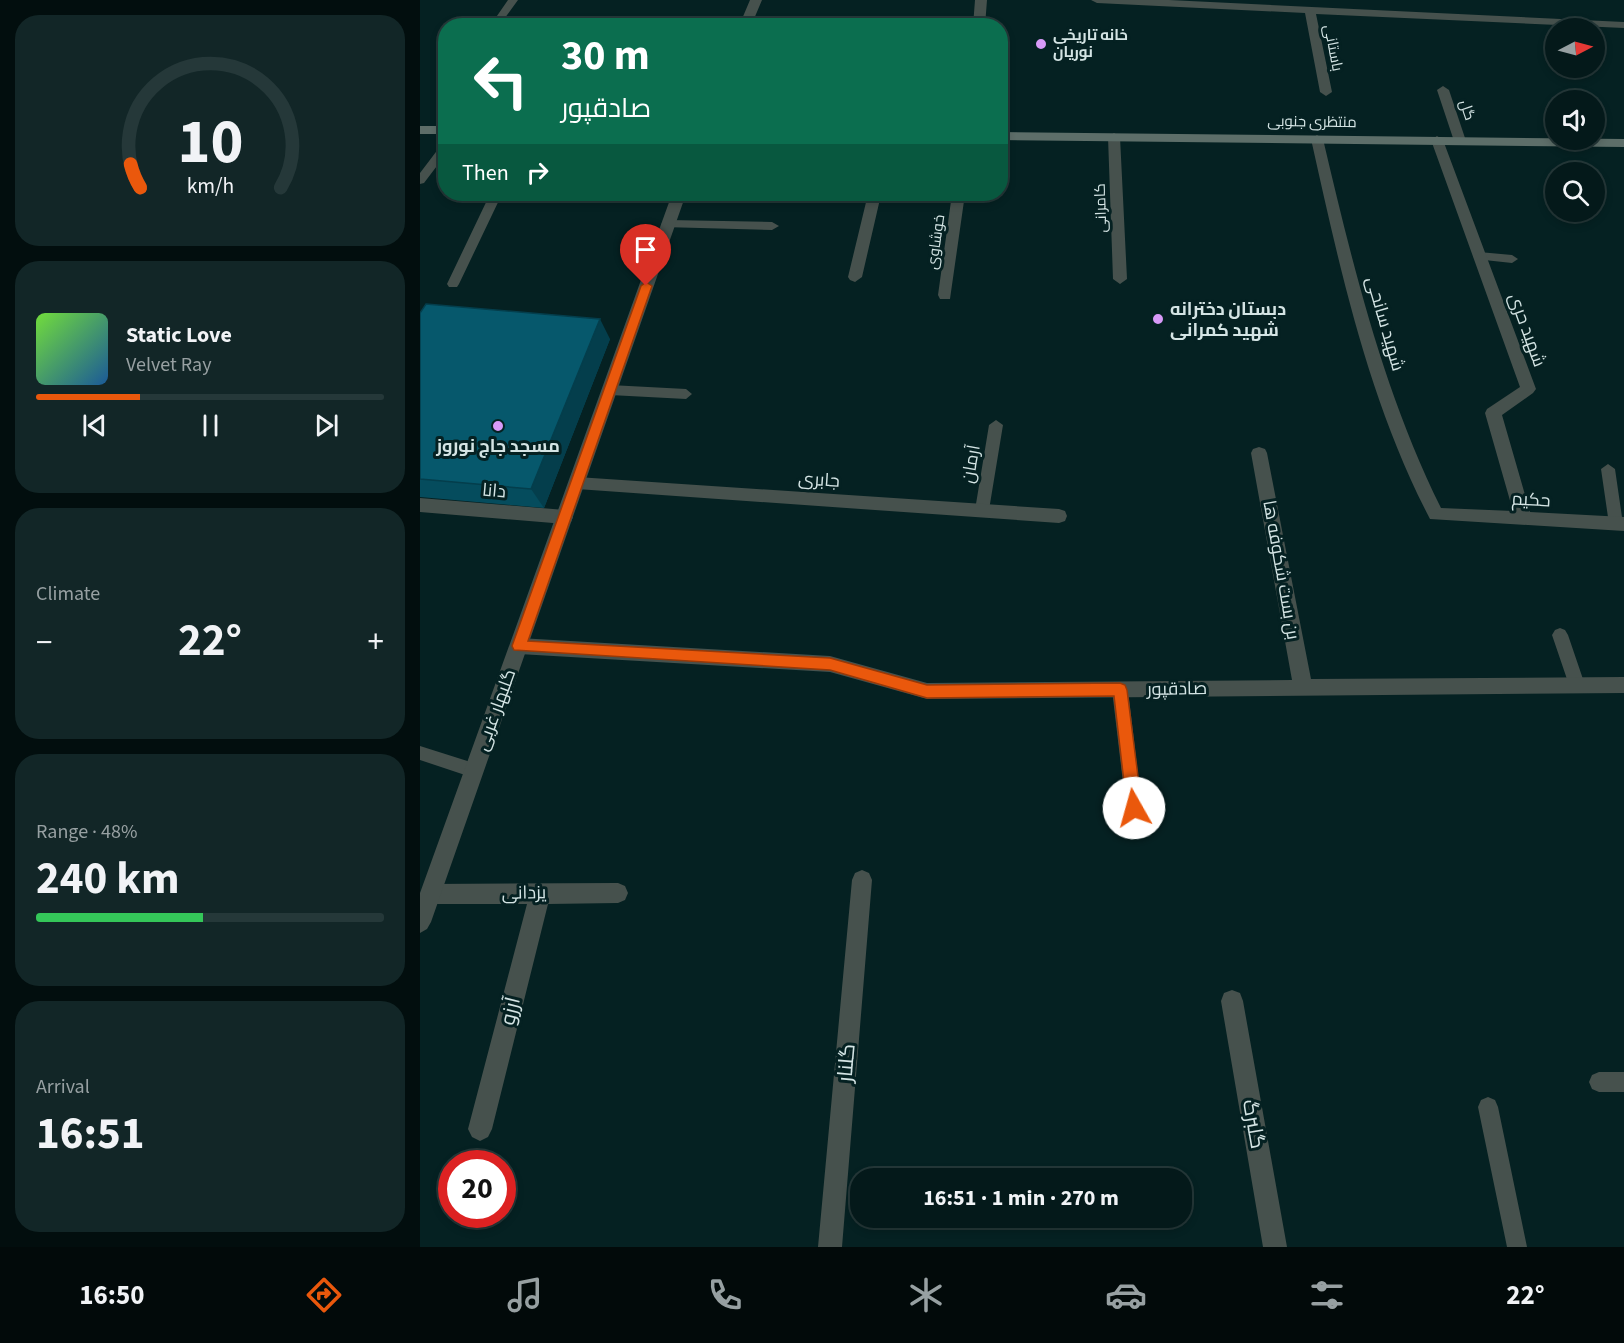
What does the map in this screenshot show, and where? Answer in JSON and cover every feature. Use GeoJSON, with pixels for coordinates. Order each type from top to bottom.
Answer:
{"type":"FeatureCollection","features":[{"type":"Feature","properties":{"kind":"main road"},"geometry":{"type":"LineString","coordinates":[[420,130],[438,130]]}},
{"type":"Feature","properties":{"kind":"main road","name":"منتظری جنوبی"},"geometry":{"type":"LineString","coordinates":[[1008,136],[1624,143]]}},
{"type":"Feature","properties":{"kind":"street"},"geometry":{"type":"LineString","coordinates":[[748,18],[756,0]]}},
{"type":"Feature","properties":{"kind":"street"},"geometry":{"type":"LineString","coordinates":[[980,18],[981,0]]}},
{"type":"Feature","properties":{"kind":"street"},"geometry":{"type":"LineString","coordinates":[[1097,0],[1245,3],[1310,10],[1362,6],[1434,15],[1624,25]]}},
{"type":"Feature","properties":{"kind":"street"},"geometry":{"type":"LineString","coordinates":[[1431,0],[1434,15]]}},
{"type":"Feature","properties":{"kind":"street","name":"باستانی"},"geometry":{"type":"LineString","coordinates":[[1310,10],[1326,92]]}},
{"type":"Feature","properties":{"kind":"street","name":"گل"},"geometry":{"type":"LineString","coordinates":[[1443,90],[1460,141]]}},
{"type":"Feature","properties":{"kind":"street","name":"کامرانی"},"geometry":{"type":"LineString","coordinates":[[1114,136],[1120,279]]}},
{"type":"Feature","properties":{"kind":"street","name":"شهید سانحی"},"geometry":{"type":"LineString","coordinates":[[1317,139],[1335,219],[1371,351],[1406,452],[1436,514]]}},
{"type":"Feature","properties":{"kind":"street","name":"شهید حری"},"geometry":{"type":"LineString","coordinates":[[1437,140],[1528,389],[1493,413],[1524,519]]}},
{"type":"Feature","properties":{"kind":"street","name":"گلبهار غربی"},"geometry":{"type":"LineString","coordinates":[[420,922],[676,201]]}},
{"type":"Feature","properties":{"kind":"street"},"geometry":{"type":"LineString","coordinates":[[855,277],[873,201]]}},
{"type":"Feature","properties":{"kind":"street","name":"خوشاوی"},"geometry":{"type":"LineString","coordinates":[[945,295],[958,201]]}},
{"type":"Feature","properties":{"kind":"street"},"geometry":{"type":"LineString","coordinates":[[668,224],[772,226]]}},
{"type":"Feature","properties":{"kind":"street","name":"بن بست شکوفه ها"},"geometry":{"type":"LineString","coordinates":[[1259,453],[1303,688]]}},
{"type":"Feature","properties":{"kind":"street","name":"جابری"},"geometry":{"type":"LineString","coordinates":[[577,483],[1059,516]]}},
{"type":"Feature","properties":{"kind":"street","name":"دانا"},"geometry":{"type":"LineString","coordinates":[[420,505],[565,517]]}},
{"type":"Feature","properties":{"kind":"street","name":"حکیم"},"geometry":{"type":"LineString","coordinates":[[1436,514],[1620,524]]}},
{"type":"Feature","properties":{"kind":"street","name":"صادقپور"},"geometry":{"type":"LineString","coordinates":[[519,646],[830,664],[927,691],[1624,684]]}},
{"type":"Feature","properties":{"kind":"street","name":"گلنار"},"geometry":{"type":"LineString","coordinates":[[830,1247],[862,880]]}},
{"type":"Feature","properties":{"kind":"street","name":"آرزو"},"geometry":{"type":"LineString","coordinates":[[480,1129],[540,893]]}},
{"type":"Feature","properties":{"kind":"street","name":"یزدانی"},"geometry":{"type":"LineString","coordinates":[[430,894],[618,893]]}},
{"type":"Feature","properties":{"kind":"street","name":"گلبرگ"},"geometry":{"type":"LineString","coordinates":[[1232,1001],[1275,1247]]}},
{"type":"Feature","properties":{"kind":"lane"},"geometry":{"type":"LineString","coordinates":[[500,18],[513,0]]}},
{"type":"Feature","properties":{"kind":"lane"},"geometry":{"type":"LineString","coordinates":[[420,181],[438,157]]}},
{"type":"Feature","properties":{"kind":"lane"},"geometry":{"type":"LineString","coordinates":[[453,284],[493,201]]}},
{"type":"Feature","properties":{"kind":"lane"},"geometry":{"type":"LineString","coordinates":[[1479,255],[1512,259]]}},
{"type":"Feature","properties":{"kind":"lane"},"geometry":{"type":"LineString","coordinates":[[610,390],[686,394]]}},
{"type":"Feature","properties":{"kind":"lane","name":"آرمان"},"geometry":{"type":"LineString","coordinates":[[982,510],[996,425]]}},
{"type":"Feature","properties":{"kind":"lane"},"geometry":{"type":"LineString","coordinates":[[1608,469],[1620,524]]}},
{"type":"Feature","properties":{"kind":"lane"},"geometry":{"type":"LineString","coordinates":[[1560,634],[1577,685]]}},
{"type":"Feature","properties":{"kind":"lane"},"geometry":{"type":"LineString","coordinates":[[1120,690],[1134,808]]}},
{"type":"Feature","properties":{"kind":"lane"},"geometry":{"type":"LineString","coordinates":[[420,753],[474,770]]}},
{"type":"Feature","properties":{"kind":"lane"},"geometry":{"type":"LineString","coordinates":[[1599,1082],[1624,1082]]}},
{"type":"Feature","properties":{"kind":"lane"},"geometry":{"type":"LineString","coordinates":[[1488,1107],[1517,1247]]}},
{"type":"Feature","properties":{"kind":"building","name":"مسجد جاج نوروز"},"geometry":{"type":"Polygon","coordinates":[[[426,304],[600,319],[531,489],[420,479],[420,313],[426,304]]]}},
{"type":"Feature","properties":{"kind":"place","name":"خانه تاریخی نوریان"},"geometry":{"type":"Point","coordinates":[1041,44]}},
{"type":"Feature","properties":{"kind":"place","name":"دبستان دخترانه شهید کمرانی"},"geometry":{"type":"Point","coordinates":[1158,319]}},
{"type":"Feature","properties":{"kind":"place","name":"مسجد جاج نوروز"},"geometry":{"type":"Point","coordinates":[498,426]}},
{"type":"Feature","properties":{"kind":"route"},"geometry":{"type":"LineString","coordinates":[[646,286],[519,646],[830,664],[927,691],[1120,690],[1134,808]]}}]}
